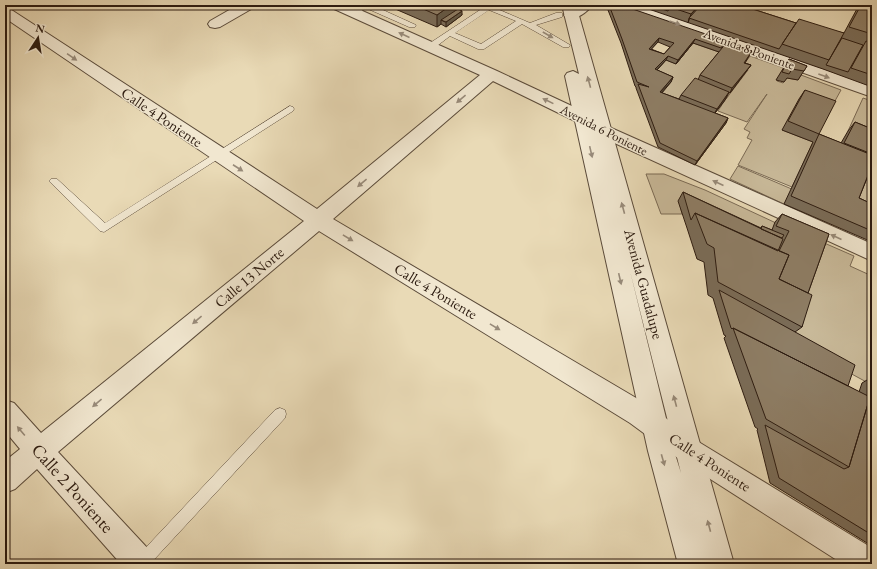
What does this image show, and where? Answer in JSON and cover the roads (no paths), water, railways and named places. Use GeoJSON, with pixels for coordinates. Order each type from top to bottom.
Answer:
{"type":"FeatureCollection","features":[{"type":"Feature","properties":{"kind":"street"},"geometry":{"type":"LineString","coordinates":[[215,24],[248,5]]}},
{"type":"Feature","properties":{"kind":"street","name":"Avenida 6 Poniente"},"geometry":{"type":"LineString","coordinates":[[337,5],[491,74],[583,118],[603,131],[872,253]]}},
{"type":"Feature","properties":{"kind":"street","name":"Avenida 8 Poniente"},"geometry":{"type":"LineString","coordinates":[[625,5],[872,92]]}},
{"type":"Feature","properties":{"kind":"street","name":"Avenida Guadalupe"},"geometry":{"type":"LineString","coordinates":[[568,9],[566,45],[654,425],[693,564]]}},
{"type":"Feature","properties":{"kind":"street","name":"Avenida Guadalupe"},"geometry":{"type":"LineString","coordinates":[[568,9],[603,131],[719,564]]}},
{"type":"Feature","properties":{"kind":"street","name":"Calle 4 Poniente"},"geometry":{"type":"LineString","coordinates":[[5,12],[318,220],[639,414],[688,450],[870,564]]}},
{"type":"Feature","properties":{"kind":"street","name":"Calle 13 Norte"},"geometry":{"type":"LineString","coordinates":[[5,478],[318,220],[491,74]]}},
{"type":"Feature","properties":{"kind":"street","name":"Calle 2 Poniente"},"geometry":{"type":"LineString","coordinates":[[5,412],[141,564]]}},
{"type":"Feature","properties":{"kind":"lane"},"geometry":{"type":"LineString","coordinates":[[354,12],[366,5],[412,25]]}},
{"type":"Feature","properties":{"kind":"lane"},"geometry":{"type":"LineString","coordinates":[[430,47],[488,7],[522,21],[566,45]]}},
{"type":"Feature","properties":{"kind":"lane"},"geometry":{"type":"LineString","coordinates":[[530,25],[568,9]]}},
{"type":"Feature","properties":{"kind":"lane"},"geometry":{"type":"LineString","coordinates":[[449,33],[481,47],[522,21]]}},
{"type":"Feature","properties":{"kind":"lane"},"geometry":{"type":"LineString","coordinates":[[54,181],[104,228],[217,154],[290,109]]}},
{"type":"Feature","properties":{"kind":"lane"},"geometry":{"type":"LineString","coordinates":[[141,564],[280,414]]}}]}
